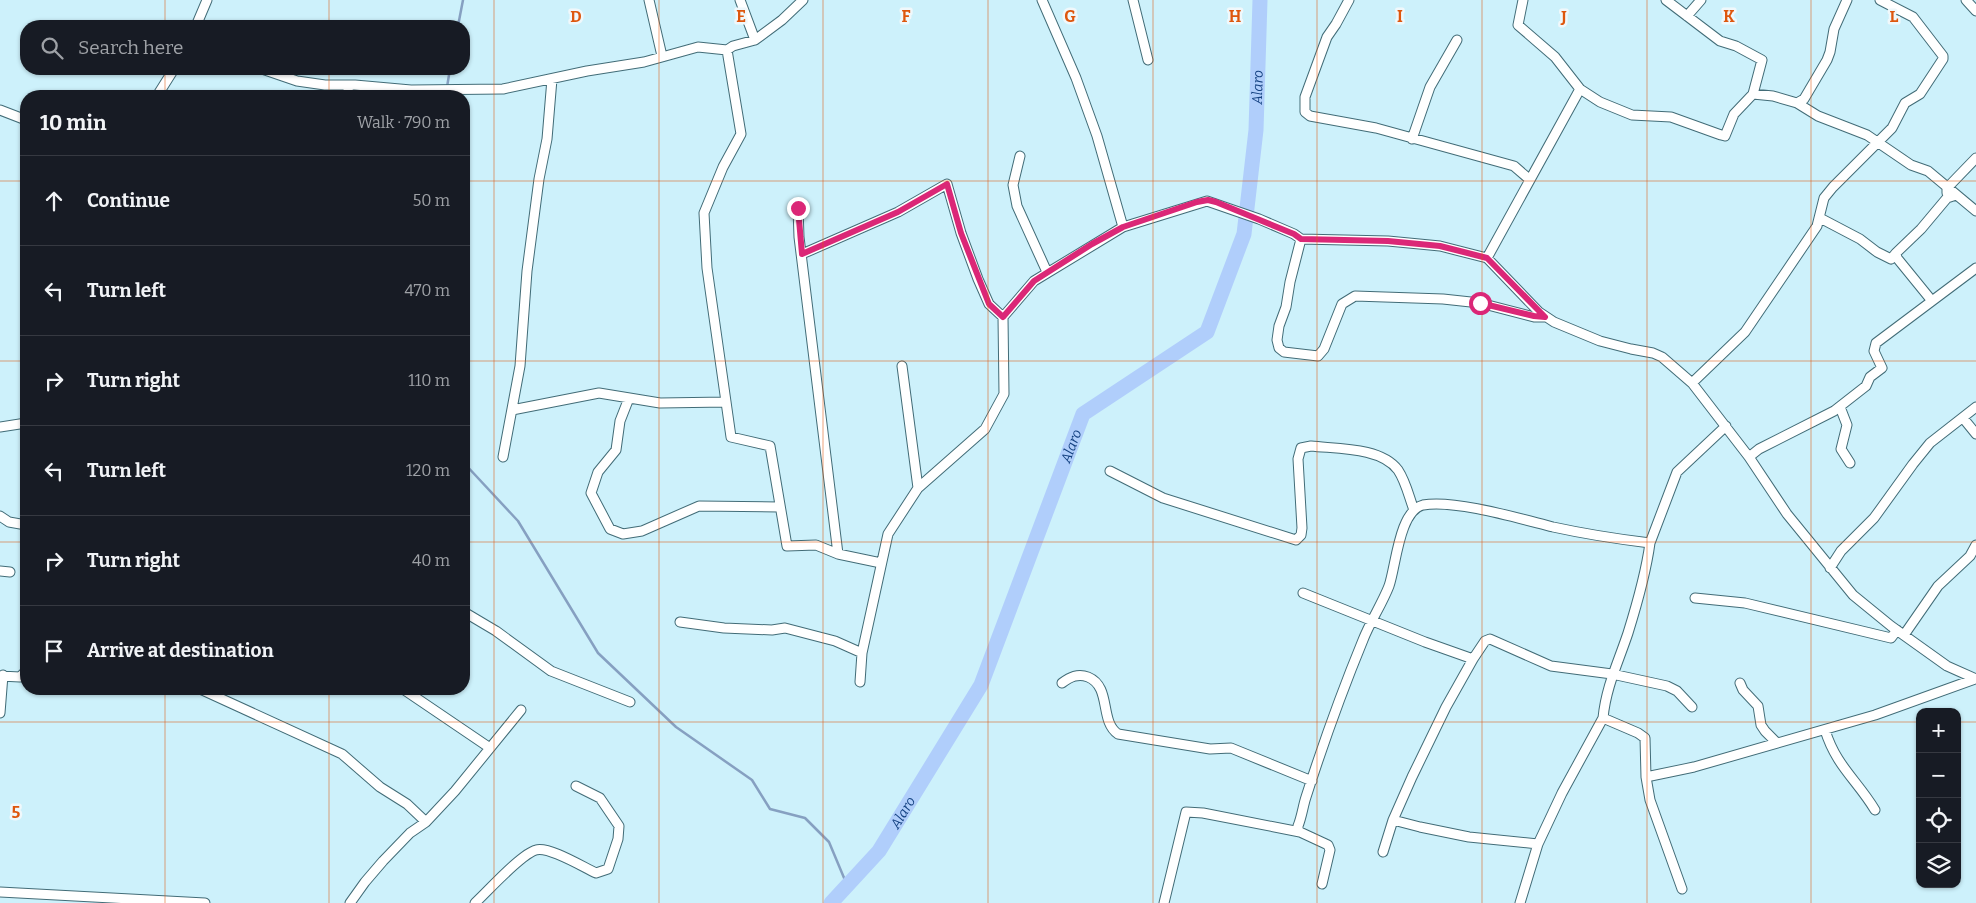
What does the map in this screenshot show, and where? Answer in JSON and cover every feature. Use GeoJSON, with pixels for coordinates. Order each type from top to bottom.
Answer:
{"type":"FeatureCollection","features":[{"type":"Feature","properties":{"kind":"street"},"geometry":{"type":"LineString","coordinates":[[199,20],[207,0]]}},
{"type":"Feature","properties":{"kind":"street"},"geometry":{"type":"LineString","coordinates":[[649,0],[662,56]]}},
{"type":"Feature","properties":{"kind":"street"},"geometry":{"type":"LineString","coordinates":[[740,0],[755,40]]}},
{"type":"Feature","properties":{"kind":"street"},"geometry":{"type":"LineString","coordinates":[[280,75],[298,81],[325,85],[424,90],[503,89],[587,71],[644,62],[698,47],[727,50],[733,46],[755,40],[782,20],[803,0]]}},
{"type":"Feature","properties":{"kind":"street"},"geometry":{"type":"LineString","coordinates":[[1042,0],[1076,78],[1097,136],[1123,227]]}},
{"type":"Feature","properties":{"kind":"street"},"geometry":{"type":"LineString","coordinates":[[1133,0],[1148,60]]}},
{"type":"Feature","properties":{"kind":"street"},"geometry":{"type":"LineString","coordinates":[[1349,0],[1336,24],[1326,36],[1305,97],[1304,112],[1310,116],[1352,123],[1514,166],[1529,179]]}},
{"type":"Feature","properties":{"kind":"street"},"geometry":{"type":"LineString","coordinates":[[1523,0],[1518,25],[1555,57],[1580,89],[1600,102],[1632,115],[1671,116],[1725,136],[1734,114],[1753,94],[1762,60],[1736,46],[1720,41],[1666,0]]}},
{"type":"Feature","properties":{"kind":"street"},"geometry":{"type":"LineString","coordinates":[[1687,16],[1700,0]]}},
{"type":"Feature","properties":{"kind":"street"},"geometry":{"type":"LineString","coordinates":[[1801,101],[1830,52],[1834,29],[1847,0]]}},
{"type":"Feature","properties":{"kind":"street"},"geometry":{"type":"LineString","coordinates":[[1692,383],[1745,332],[1817,226],[1824,198],[1892,128],[1905,103],[1916,98],[1922,91],[1943,58],[1914,17],[1880,0]]}},
{"type":"Feature","properties":{"kind":"street"},"geometry":{"type":"LineString","coordinates":[[1966,0],[1976,11]]}},
{"type":"Feature","properties":{"kind":"street"},"geometry":{"type":"LineString","coordinates":[[1412,139],[1430,87],[1457,40]]}},
{"type":"Feature","properties":{"kind":"street"},"geometry":{"type":"LineString","coordinates":[[727,50],[741,134],[723,167],[704,213],[707,268],[731,437],[770,446],[787,546],[816,545],[838,554],[881,563]]}},
{"type":"Feature","properties":{"kind":"street"},"geometry":{"type":"LineString","coordinates":[[161,90],[170,75]]}},
{"type":"Feature","properties":{"kind":"street"},"geometry":{"type":"LineString","coordinates":[[504,457],[520,366],[527,271],[538,179],[547,139],[552,79]]}},
{"type":"Feature","properties":{"kind":"street"},"geometry":{"type":"LineString","coordinates":[[348,90],[349,85]]}},
{"type":"Feature","properties":{"kind":"street"},"geometry":{"type":"LineString","coordinates":[[1487,258],[1580,89]]}},
{"type":"Feature","properties":{"kind":"street"},"geometry":{"type":"LineString","coordinates":[[1753,94],[1801,101],[1806,108],[1818,116],[1860,132],[1911,165],[1928,171],[1976,211]]}},
{"type":"Feature","properties":{"kind":"street"},"geometry":{"type":"LineString","coordinates":[[0,110],[20,118]]}},
{"type":"Feature","properties":{"kind":"street"},"geometry":{"type":"LineString","coordinates":[[1020,156],[1013,185],[1016,199],[1047,272]]}},
{"type":"Feature","properties":{"kind":"street"},"geometry":{"type":"LineString","coordinates":[[1947,198],[1947,188],[1976,158]]}},
{"type":"Feature","properties":{"kind":"street"},"geometry":{"type":"LineString","coordinates":[[802,254],[898,212],[947,184],[961,233],[985,296],[989,304],[1003,317]]}},
{"type":"Feature","properties":{"kind":"street"},"geometry":{"type":"LineString","coordinates":[[1820,218],[1860,239],[1877,252],[1891,259],[1921,230],[1947,198],[1956,194]]}},
{"type":"Feature","properties":{"kind":"street"},"geometry":{"type":"LineString","coordinates":[[860,682],[862,653],[888,534],[918,488],[985,429],[1004,394],[1003,317],[1034,281],[1123,227],[1208,200],[1259,219],[1294,234],[1301,239],[1388,241],[1440,246],[1487,258],[1545,317]]}},
{"type":"Feature","properties":{"kind":"street"},"geometry":{"type":"LineString","coordinates":[[798,208],[821,426],[838,554]]}},
{"type":"Feature","properties":{"kind":"street"},"geometry":{"type":"LineString","coordinates":[[1301,239],[1277,340],[1279,348],[1284,352],[1318,356],[1324,350],[1342,304],[1355,296],[1443,299],[1480,303],[1545,317],[1600,341],[1653,353],[1662,357],[1692,383],[1726,426],[1787,514],[1853,595],[1947,666],[1976,679]]}},
{"type":"Feature","properties":{"kind":"street"},"geometry":{"type":"LineString","coordinates":[[1896,253],[1897,258],[1932,301]]}},
{"type":"Feature","properties":{"kind":"street"},"geometry":{"type":"LineString","coordinates":[[1749,458],[1758,450],[1804,428],[1840,407],[1866,386],[1870,377],[1882,368],[1874,351],[1876,343],[1976,268]]}},
{"type":"Feature","properties":{"kind":"street"},"geometry":{"type":"LineString","coordinates":[[902,366],[918,488]]}},
{"type":"Feature","properties":{"kind":"street"},"geometry":{"type":"LineString","coordinates":[[512,410],[599,393],[660,403],[726,402]]}},
{"type":"Feature","properties":{"kind":"street"},"geometry":{"type":"LineString","coordinates":[[629,398],[620,421],[616,450],[598,472],[592,493],[610,529],[623,534],[642,531],[699,506],[779,507]]}},
{"type":"Feature","properties":{"kind":"street"},"geometry":{"type":"LineString","coordinates":[[1840,407],[1847,425],[1841,450],[1850,463]]}},
{"type":"Feature","properties":{"kind":"street"},"geometry":{"type":"LineString","coordinates":[[1830,568],[1841,551],[1874,518],[1912,464],[1930,443],[1976,407]]}},
{"type":"Feature","properties":{"kind":"street"},"geometry":{"type":"LineString","coordinates":[[1963,418],[1976,434]]}},
{"type":"Feature","properties":{"kind":"street"},"geometry":{"type":"LineString","coordinates":[[0,427],[20,424]]}},
{"type":"Feature","properties":{"kind":"street"},"geometry":{"type":"LineString","coordinates":[[1520,903],[1538,844],[1562,793],[1603,718],[1605,700],[1634,610],[1647,562],[1650,542],[1677,472],[1726,426]]}},
{"type":"Feature","properties":{"kind":"street"},"geometry":{"type":"LineString","coordinates":[[1110,471],[1163,498],[1296,540],[1301,535],[1302,528],[1298,458],[1301,448],[1311,446],[1374,453],[1385,458],[1399,472],[1414,510]]}},
{"type":"Feature","properties":{"kind":"street"},"geometry":{"type":"LineString","coordinates":[[1300,832],[1298,826],[1312,781],[1363,639],[1389,586],[1402,533],[1414,510],[1423,505],[1433,504],[1457,506],[1603,537],[1650,542]]}},
{"type":"Feature","properties":{"kind":"street"},"geometry":{"type":"LineString","coordinates":[[0,516],[9,522],[20,524]]}},
{"type":"Feature","properties":{"kind":"street"},"geometry":{"type":"LineString","coordinates":[[1694,598],[1745,603],[1891,638],[1901,633],[1938,586],[1970,556],[1976,545]]}},
{"type":"Feature","properties":{"kind":"street"},"geometry":{"type":"LineString","coordinates":[[0,571],[10,572]]}},
{"type":"Feature","properties":{"kind":"street"},"geometry":{"type":"LineString","coordinates":[[1302,593],[1424,642],[1473,659]]}},
{"type":"Feature","properties":{"kind":"street"},"geometry":{"type":"LineString","coordinates":[[470,616],[496,631],[551,671],[630,702]]}},
{"type":"Feature","properties":{"kind":"street"},"geometry":{"type":"LineString","coordinates":[[680,622],[724,628],[792,629],[835,641],[862,653]]}},
{"type":"Feature","properties":{"kind":"street"},"geometry":{"type":"LineString","coordinates":[[1383,852],[1393,820],[1446,707],[1485,641],[1490,639],[1551,666],[1612,674],[1667,686],[1677,691],[1692,706]]}},
{"type":"Feature","properties":{"kind":"street"},"geometry":{"type":"LineString","coordinates":[[0,713],[2,676],[20,675]]}},
{"type":"Feature","properties":{"kind":"street"},"geometry":{"type":"LineString","coordinates":[[1062,683],[1068,678],[1081,675],[1096,681],[1101,689],[1111,727],[1118,734],[1210,749],[1231,748],[1312,781]]}},
{"type":"Feature","properties":{"kind":"street"},"geometry":{"type":"LineString","coordinates":[[1646,777],[1694,767],[1825,730],[1875,715],[1976,679]]}},
{"type":"Feature","properties":{"kind":"street"},"geometry":{"type":"LineString","coordinates":[[1740,683],[1743,690],[1758,706],[1761,725],[1777,743]]}},
{"type":"Feature","properties":{"kind":"street"},"geometry":{"type":"LineString","coordinates":[[213,695],[342,754],[380,787],[408,804],[426,822]]}},
{"type":"Feature","properties":{"kind":"street"},"geometry":{"type":"LineString","coordinates":[[419,695],[490,748]]}},
{"type":"Feature","properties":{"kind":"street"},"geometry":{"type":"LineString","coordinates":[[350,903],[382,861],[410,833],[426,822],[455,791],[521,710]]}},
{"type":"Feature","properties":{"kind":"street"},"geometry":{"type":"LineString","coordinates":[[1603,718],[1638,733],[1645,738],[1646,777],[1655,814],[1682,889]]}},
{"type":"Feature","properties":{"kind":"street"},"geometry":{"type":"LineString","coordinates":[[1825,730],[1838,762],[1867,797],[1875,810]]}},
{"type":"Feature","properties":{"kind":"street"},"geometry":{"type":"LineString","coordinates":[[476,903],[524,857],[537,849],[551,852],[596,873],[608,869],[618,839],[619,826],[600,798],[576,786]]}},
{"type":"Feature","properties":{"kind":"street"},"geometry":{"type":"LineString","coordinates":[[1164,903],[1186,812],[1203,813],[1300,832],[1330,846],[1322,884]]}},
{"type":"Feature","properties":{"kind":"street"},"geometry":{"type":"LineString","coordinates":[[1393,820],[1469,837],[1538,844]]}},
{"type":"Feature","properties":{"kind":"street"},"geometry":{"type":"LineString","coordinates":[[0,892],[205,903]]}},
{"type":"Feature","properties":{"kind":"waterway"},"geometry":{"type":"LineString","coordinates":[[459,20],[463,0]]}},
{"type":"Feature","properties":{"kind":"waterway","name":"Alaro"},"geometry":{"type":"LineString","coordinates":[[831,903],[879,851],[981,685],[1083,414],[1207,332],[1244,234],[1256,130],[1260,0]]}},
{"type":"Feature","properties":{"kind":"waterway"},"geometry":{"type":"LineString","coordinates":[[447,87],[449,75]]}},
{"type":"Feature","properties":{"kind":"waterway"},"geometry":{"type":"LineString","coordinates":[[470,469],[518,521],[598,653],[676,727],[752,780],[770,809],[805,818],[829,842],[847,885]]}},
{"type":"Feature","properties":{"kind":"route"},"geometry":{"type":"LineString","coordinates":[[798,208],[799,237],[802,254],[898,212],[947,184],[961,233],[978,279],[989,304],[1003,317],[1034,281],[1092,244],[1123,227],[1208,200],[1259,219],[1294,234],[1301,239],[1388,241],[1440,246],[1487,258],[1545,317],[1523,314],[1480,303]]}}]}
